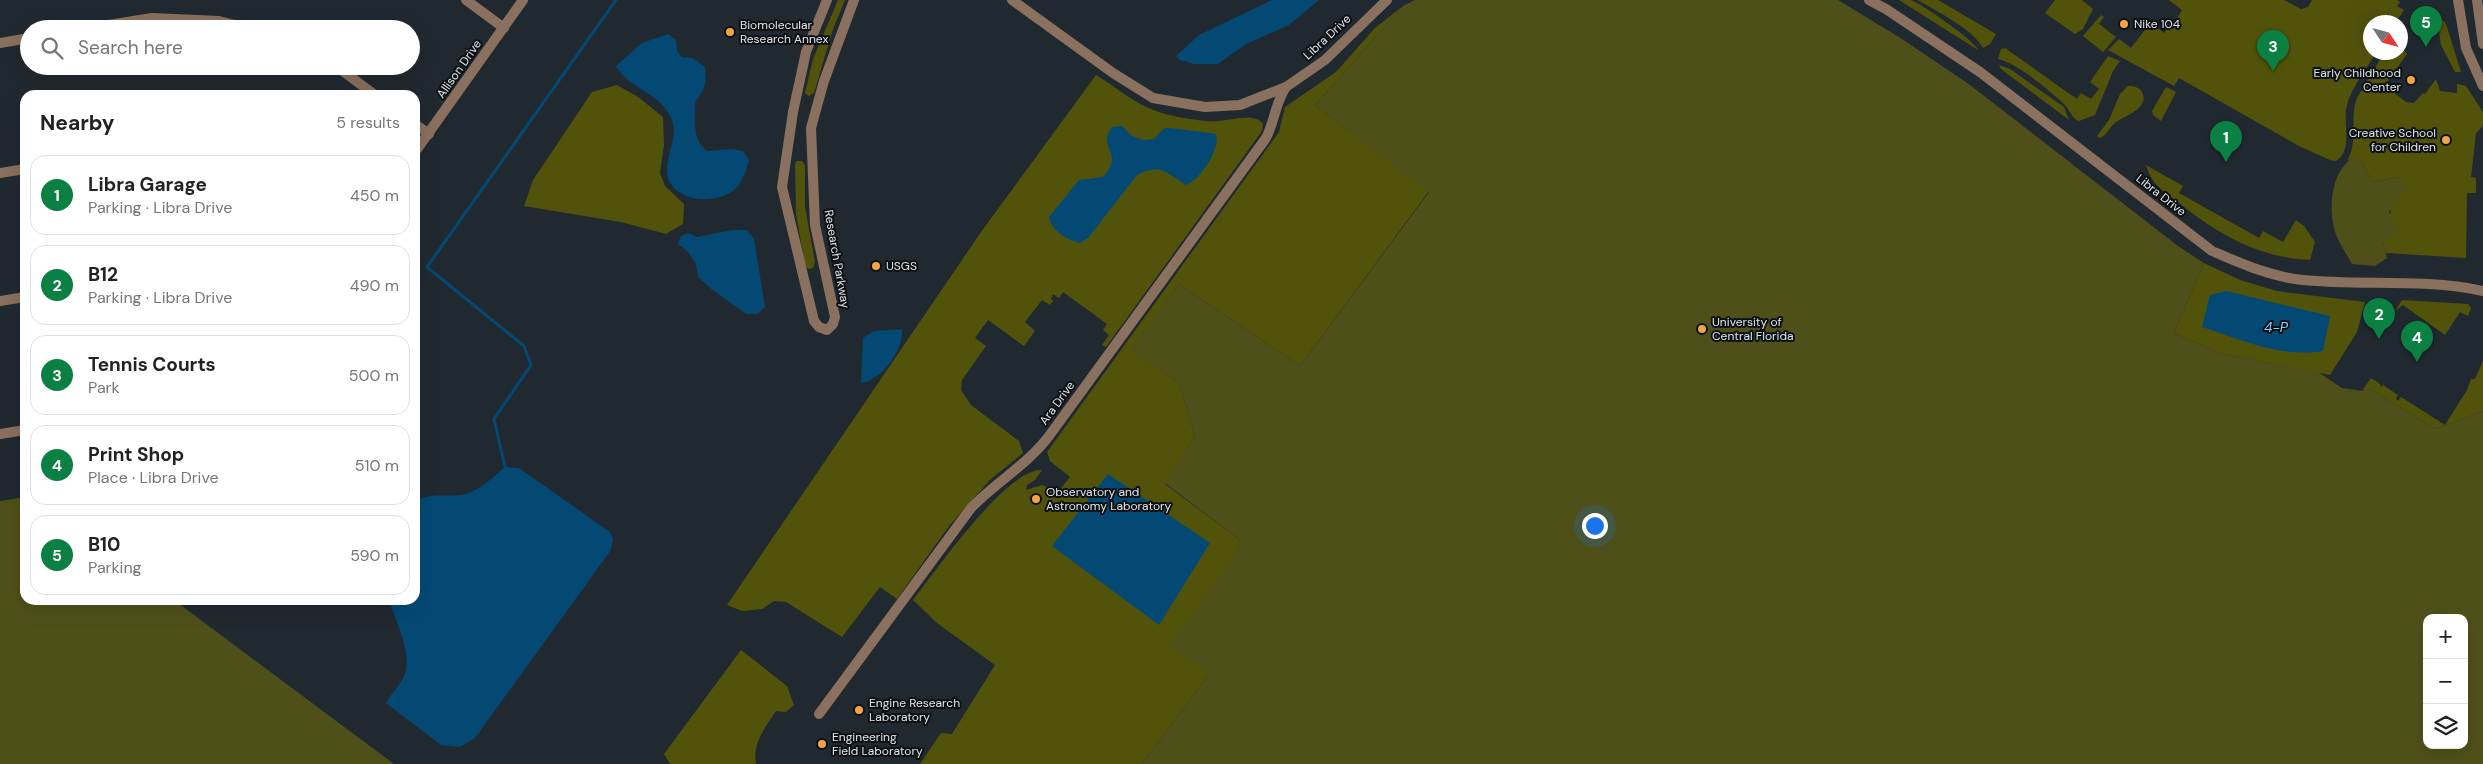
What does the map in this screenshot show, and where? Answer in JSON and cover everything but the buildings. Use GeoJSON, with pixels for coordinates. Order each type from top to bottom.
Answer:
{"type":"FeatureCollection","features":[{"type":"Feature","properties":{"kind":"street"},"geometry":{"type":"LineString","coordinates":[[466,0],[504,28]]}},
{"type":"Feature","properties":{"kind":"street","name":"Allison Drive"},"geometry":{"type":"LineString","coordinates":[[420,145],[523,0]]}},
{"type":"Feature","properties":{"kind":"street","name":"Research Parkway"},"geometry":{"type":"LineString","coordinates":[[827,0],[806,52],[793,112],[782,187],[814,321],[819,327],[827,330],[833,324],[835,317],[815,225],[812,128],[824,81],[854,0]]}},
{"type":"Feature","properties":{"kind":"street","name":"Libra Drive"},"geometry":{"type":"LineString","coordinates":[[1012,0],[1113,73],[1153,98],[1205,107],[1240,105],[1286,87],[1325,60],[1387,0]]}},
{"type":"Feature","properties":{"kind":"street","name":"Libra Drive"},"geometry":{"type":"LineString","coordinates":[[1869,0],[1886,8],[1988,78],[2212,251],[2248,267],[2302,280],[2415,282],[2483,290]]}},
{"type":"Feature","properties":{"kind":"street"},"geometry":{"type":"LineString","coordinates":[[2458,0],[2466,48],[2483,86]]}},
{"type":"Feature","properties":{"kind":"street"},"geometry":{"type":"LineString","coordinates":[[2477,0],[2483,44]]}},
{"type":"Feature","properties":{"kind":"street"},"geometry":{"type":"LineString","coordinates":[[140,20],[152,18],[186,20]]}},
{"type":"Feature","properties":{"kind":"street"},"geometry":{"type":"LineString","coordinates":[[0,43],[20,40]]}},
{"type":"Feature","properties":{"kind":"street"},"geometry":{"type":"LineString","coordinates":[[348,75],[368,90]]}},
{"type":"Feature","properties":{"kind":"street","name":"Ara Drive"},"geometry":{"type":"LineString","coordinates":[[819,714],[971,508],[987,492],[1029,459],[1044,442],[1266,138],[1273,125],[1275,107],[1286,87]]}},
{"type":"Feature","properties":{"kind":"street"},"geometry":{"type":"LineString","coordinates":[[420,128],[428,134]]}},
{"type":"Feature","properties":{"kind":"street"},"geometry":{"type":"LineString","coordinates":[[0,173],[20,169]]}},
{"type":"Feature","properties":{"kind":"street"},"geometry":{"type":"LineString","coordinates":[[0,301],[20,298]]}},
{"type":"Feature","properties":{"kind":"street"},"geometry":{"type":"LineString","coordinates":[[0,434],[20,431]]}},
{"type":"Feature","properties":{"kind":"shaded area"},"geometry":{"type":"Polygon","coordinates":[[[838,0],[845,0],[833,29],[814,93],[809,96],[805,93],[813,59],[838,0]]]}},
{"type":"Feature","properties":{"kind":"shaded area","name":"University of Central Florida"},"geometry":{"type":"Polygon","coordinates":[[[1415,0],[1838,0],[1902,39],[1970,85],[2178,246],[2204,263],[2174,333],[2222,354],[2318,372],[2342,388],[2362,391],[2370,389],[2436,429],[2483,411],[2483,764],[1142,764],[1209,674],[1170,645],[1233,559],[1239,539],[1165,483],[1195,436],[1179,383],[1131,349],[1179,284],[1300,366],[1429,192],[1315,105],[1403,6],[1415,0]]]}},
{"type":"Feature","properties":{"kind":"shaded area"},"geometry":{"type":"Polygon","coordinates":[[[1899,0],[1911,0],[1926,9],[1948,23],[1978,50],[1899,0]]]}},
{"type":"Feature","properties":{"kind":"shaded area"},"geometry":{"type":"Polygon","coordinates":[[[1918,0],[1938,0],[1996,34],[1990,44],[1983,48],[1963,27],[1918,0]]]}},
{"type":"Feature","properties":{"kind":"shaded area"},"geometry":{"type":"Polygon","coordinates":[[[2055,0],[2082,0],[2093,9],[2083,29],[2075,34],[2045,13],[2055,0]]]}},
{"type":"Feature","properties":{"kind":"shaded area"},"geometry":{"type":"Polygon","coordinates":[[[2169,0],[2284,0],[2301,9],[2308,7],[2312,0],[2397,0],[2400,2],[2397,6],[2404,10],[2401,15],[2363,15],[2363,60],[2372,60],[2349,99],[2346,112],[2345,150],[2336,161],[2299,146],[2179,78],[2174,86],[2108,50],[2119,39],[2131,48],[2148,26],[2143,21],[2145,18],[2164,33],[2169,27],[2171,28],[2182,10],[2169,0]]]}},
{"type":"Feature","properties":{"kind":"shaded area"},"geometry":{"type":"Polygon","coordinates":[[[1403,6],[1315,105],[1429,191],[1300,366],[1179,284],[1132,349],[1179,383],[1195,436],[1165,484],[1239,539],[1209,674],[1142,764],[920,764],[941,733],[952,734],[995,665],[937,623],[913,600],[954,546],[1010,485],[1028,474],[1042,470],[1035,480],[1027,485],[1026,490],[1042,485],[1058,492],[1070,477],[1050,461],[1047,452],[1279,132],[1285,107],[1336,72],[1375,28],[1403,6]]]}},
{"type":"Feature","properties":{"kind":"shaded area"},"geometry":{"type":"Polygon","coordinates":[[[2101,15],[2104,17],[2099,24],[2116,37],[2103,52],[2083,36],[2101,15]]]}},
{"type":"Feature","properties":{"kind":"shaded area"},"geometry":{"type":"Polygon","coordinates":[[[2437,17],[2445,22],[2461,72],[2455,72],[2441,45],[2437,17]]]}},
{"type":"Feature","properties":{"kind":"shaded area"},"geometry":{"type":"Polygon","coordinates":[[[2005,48],[2077,99],[2081,93],[2091,99],[2099,89],[2090,82],[2108,56],[2120,61],[2113,71],[2095,115],[2079,121],[2064,104],[2042,85],[2023,71],[1998,59],[2001,49],[2005,48]]]}},
{"type":"Feature","properties":{"kind":"shaded area"},"geometry":{"type":"Polygon","coordinates":[[[2380,60],[2403,60],[2387,82],[2388,88],[2406,102],[2414,103],[2423,93],[2425,94],[2436,79],[2440,91],[2457,93],[2457,84],[2466,86],[2483,112],[2483,126],[2476,133],[2471,177],[2476,178],[2476,193],[2467,193],[2466,258],[2386,253],[2383,243],[2399,177],[2372,182],[2363,163],[2356,157],[2347,161],[2353,146],[2354,113],[2357,98],[2380,60]]]}},
{"type":"Feature","properties":{"kind":"shaded area"},"geometry":{"type":"Polygon","coordinates":[[[1999,65],[2010,69],[2064,107],[2069,120],[2001,69],[1999,65]]]}},
{"type":"Feature","properties":{"kind":"shaded area"},"geometry":{"type":"Polygon","coordinates":[[[1096,75],[1134,100],[1159,112],[1176,117],[1205,121],[1253,118],[1263,124],[1262,131],[1106,347],[1102,345],[1109,335],[1103,330],[1107,324],[1063,292],[1059,298],[1053,294],[1051,299],[1053,301],[1050,305],[1042,300],[1025,322],[1035,331],[1024,346],[988,320],[975,338],[986,346],[962,380],[961,390],[971,405],[1019,441],[1023,453],[990,480],[949,526],[897,599],[880,587],[842,637],[786,602],[774,601],[762,609],[742,611],[727,605],[981,232],[1096,75]]]}},
{"type":"Feature","properties":{"kind":"shaded area"},"geometry":{"type":"Polygon","coordinates":[[[617,85],[638,97],[663,117],[664,145],[660,173],[665,186],[684,204],[683,224],[666,234],[621,222],[524,206],[533,180],[592,92],[617,85]]]}},
{"type":"Feature","properties":{"kind":"shaded area"},"geometry":{"type":"Polygon","coordinates":[[[2128,86],[2141,90],[2144,98],[2143,103],[2135,111],[2116,122],[2099,138],[2097,136],[2109,120],[2120,94],[2128,86]]]}},
{"type":"Feature","properties":{"kind":"shaded area"},"geometry":{"type":"Polygon","coordinates":[[[2166,87],[2176,92],[2161,121],[2153,115],[2152,111],[2166,87]]]}},
{"type":"Feature","properties":{"kind":"shaded area"},"geometry":{"type":"Polygon","coordinates":[[[2356,156],[2363,163],[2372,182],[2399,177],[2407,189],[2389,212],[2397,232],[2383,243],[2387,258],[2375,266],[2352,264],[2337,237],[2332,216],[2333,192],[2336,181],[2347,162],[2356,156]]]}},
{"type":"Feature","properties":{"kind":"shaded area"},"geometry":{"type":"Polygon","coordinates":[[[802,161],[805,165],[805,207],[815,262],[813,268],[808,269],[805,265],[796,214],[795,163],[802,161]]]}},
{"type":"Feature","properties":{"kind":"shaded area"},"geometry":{"type":"Polygon","coordinates":[[[2146,165],[2183,186],[2179,193],[2259,238],[2263,231],[2283,242],[2296,220],[2304,226],[2315,242],[2310,260],[2291,258],[2256,249],[2207,224],[2162,190],[2151,178],[2146,165]]]}},
{"type":"Feature","properties":{"kind":"shaded area"},"geometry":{"type":"Polygon","coordinates":[[[2204,263],[2240,280],[2277,291],[2365,302],[2357,332],[2330,375],[2222,354],[2174,333],[2204,263]]]}},
{"type":"Feature","properties":{"kind":"shaded area"},"geometry":{"type":"Polygon","coordinates":[[[2402,300],[2468,304],[2471,308],[2468,316],[2460,312],[2445,335],[2403,305],[2395,311],[2402,300]]]}},
{"type":"Feature","properties":{"kind":"shaded area"},"geometry":{"type":"Polygon","coordinates":[[[2483,361],[2483,411],[2436,429],[2370,389],[2362,391],[2371,378],[2380,384],[2381,387],[2383,385],[2398,395],[2396,399],[2398,401],[2401,397],[2445,425],[2467,390],[2471,379],[2475,379],[2483,361]]]}},
{"type":"Feature","properties":{"kind":"shaded area"},"geometry":{"type":"Polygon","coordinates":[[[20,498],[20,605],[181,605],[394,764],[0,764],[0,501],[20,498]]]}},
{"type":"Feature","properties":{"kind":"shaded area"},"geometry":{"type":"Polygon","coordinates":[[[741,650],[787,686],[794,705],[786,712],[776,711],[768,723],[760,736],[755,757],[756,764],[670,764],[664,754],[741,650]]]}},
{"type":"Feature","properties":{"kind":"water"},"geometry":{"type":"Polygon","coordinates":[[[1272,0],[1319,0],[1289,25],[1246,44],[1218,64],[1194,64],[1180,60],[1176,56],[1199,35],[1272,0]]]}},
{"type":"Feature","properties":{"kind":"water"},"geometry":{"type":"Polygon","coordinates":[[[668,34],[676,40],[677,51],[682,57],[693,58],[705,67],[706,77],[704,86],[695,102],[695,129],[702,146],[707,151],[732,149],[743,151],[749,160],[737,188],[728,194],[710,199],[699,199],[690,197],[674,188],[669,180],[667,170],[674,135],[674,128],[669,114],[657,100],[628,80],[616,66],[642,43],[668,34]]]}},
{"type":"Feature","properties":{"kind":"water"},"geometry":{"type":"Polygon","coordinates":[[[1122,126],[1132,136],[1144,140],[1154,139],[1165,128],[1216,134],[1217,140],[1208,163],[1192,182],[1186,185],[1163,171],[1145,171],[1137,175],[1088,238],[1080,243],[1070,240],[1053,227],[1049,217],[1079,180],[1103,177],[1112,162],[1107,140],[1108,134],[1112,127],[1122,126]]]}},
{"type":"Feature","properties":{"kind":"water"},"geometry":{"type":"Polygon","coordinates":[[[732,230],[747,230],[754,239],[765,307],[758,314],[746,314],[710,288],[698,277],[696,264],[688,252],[678,244],[681,236],[689,233],[697,237],[732,230]]]}},
{"type":"Feature","properties":{"kind":"water","name":"4-P"},"geometry":{"type":"Polygon","coordinates":[[[2226,291],[2330,316],[2323,351],[2307,353],[2276,350],[2202,327],[2210,295],[2226,291]]]}},
{"type":"Feature","properties":{"kind":"water"},"geometry":{"type":"Polygon","coordinates":[[[902,329],[899,346],[890,363],[877,376],[861,383],[863,338],[874,331],[902,329]]]}},
{"type":"Feature","properties":{"kind":"water"},"geometry":{"type":"Polygon","coordinates":[[[505,467],[519,468],[610,532],[613,539],[611,550],[475,738],[460,747],[441,745],[386,703],[404,676],[406,667],[405,648],[391,605],[420,605],[420,499],[432,496],[462,495],[474,491],[505,467]]]}},
{"type":"Feature","properties":{"kind":"water"},"geometry":{"type":"Polygon","coordinates":[[[1108,474],[1210,543],[1159,625],[1052,546],[1108,474]]]}},
{"type":"Feature","properties":{"kind":"waterway"},"geometry":{"type":"LineString","coordinates":[[505,467],[494,419],[531,365],[524,346],[427,267],[616,0]]}},
{"type":"Feature","properties":{"kind":"place","name":"Nike 104"},"geometry":{"type":"Point","coordinates":[2124,24]}},
{"type":"Feature","properties":{"kind":"place","name":"Biomolecular Research Annex"},"geometry":{"type":"Point","coordinates":[730,32]}},
{"type":"Feature","properties":{"kind":"place","name":"B10"},"geometry":{"type":"Point","coordinates":[2426,47]}},
{"type":"Feature","properties":{"kind":"place","name":"Tennis Courts"},"geometry":{"type":"Point","coordinates":[2273,71]}},
{"type":"Feature","properties":{"kind":"place","name":"Early Childhood Center"},"geometry":{"type":"Point","coordinates":[2411,80]}},
{"type":"Feature","properties":{"kind":"place","name":"Creative School for Children"},"geometry":{"type":"Point","coordinates":[2446,140]}},
{"type":"Feature","properties":{"kind":"place","name":"Libra Garage"},"geometry":{"type":"Point","coordinates":[2226,162]}},
{"type":"Feature","properties":{"kind":"place","name":"USGS"},"geometry":{"type":"Point","coordinates":[876,266]}},
{"type":"Feature","properties":{"kind":"place","name":"University of Central Florida"},"geometry":{"type":"Point","coordinates":[1702,329]}},
{"type":"Feature","properties":{"kind":"place","name":"B12"},"geometry":{"type":"Point","coordinates":[2379,339]}},
{"type":"Feature","properties":{"kind":"place","name":"Print Shop"},"geometry":{"type":"Point","coordinates":[2417,362]}},
{"type":"Feature","properties":{"kind":"place","name":"Observatory and Astronomy Laboratory"},"geometry":{"type":"Point","coordinates":[1036,499]}},
{"type":"Feature","properties":{"kind":"place","name":"Engine Research Laboratory"},"geometry":{"type":"Point","coordinates":[859,710]}},
{"type":"Feature","properties":{"kind":"place","name":"Engineering Field Laboratory"},"geometry":{"type":"Point","coordinates":[822,744]}}]}
